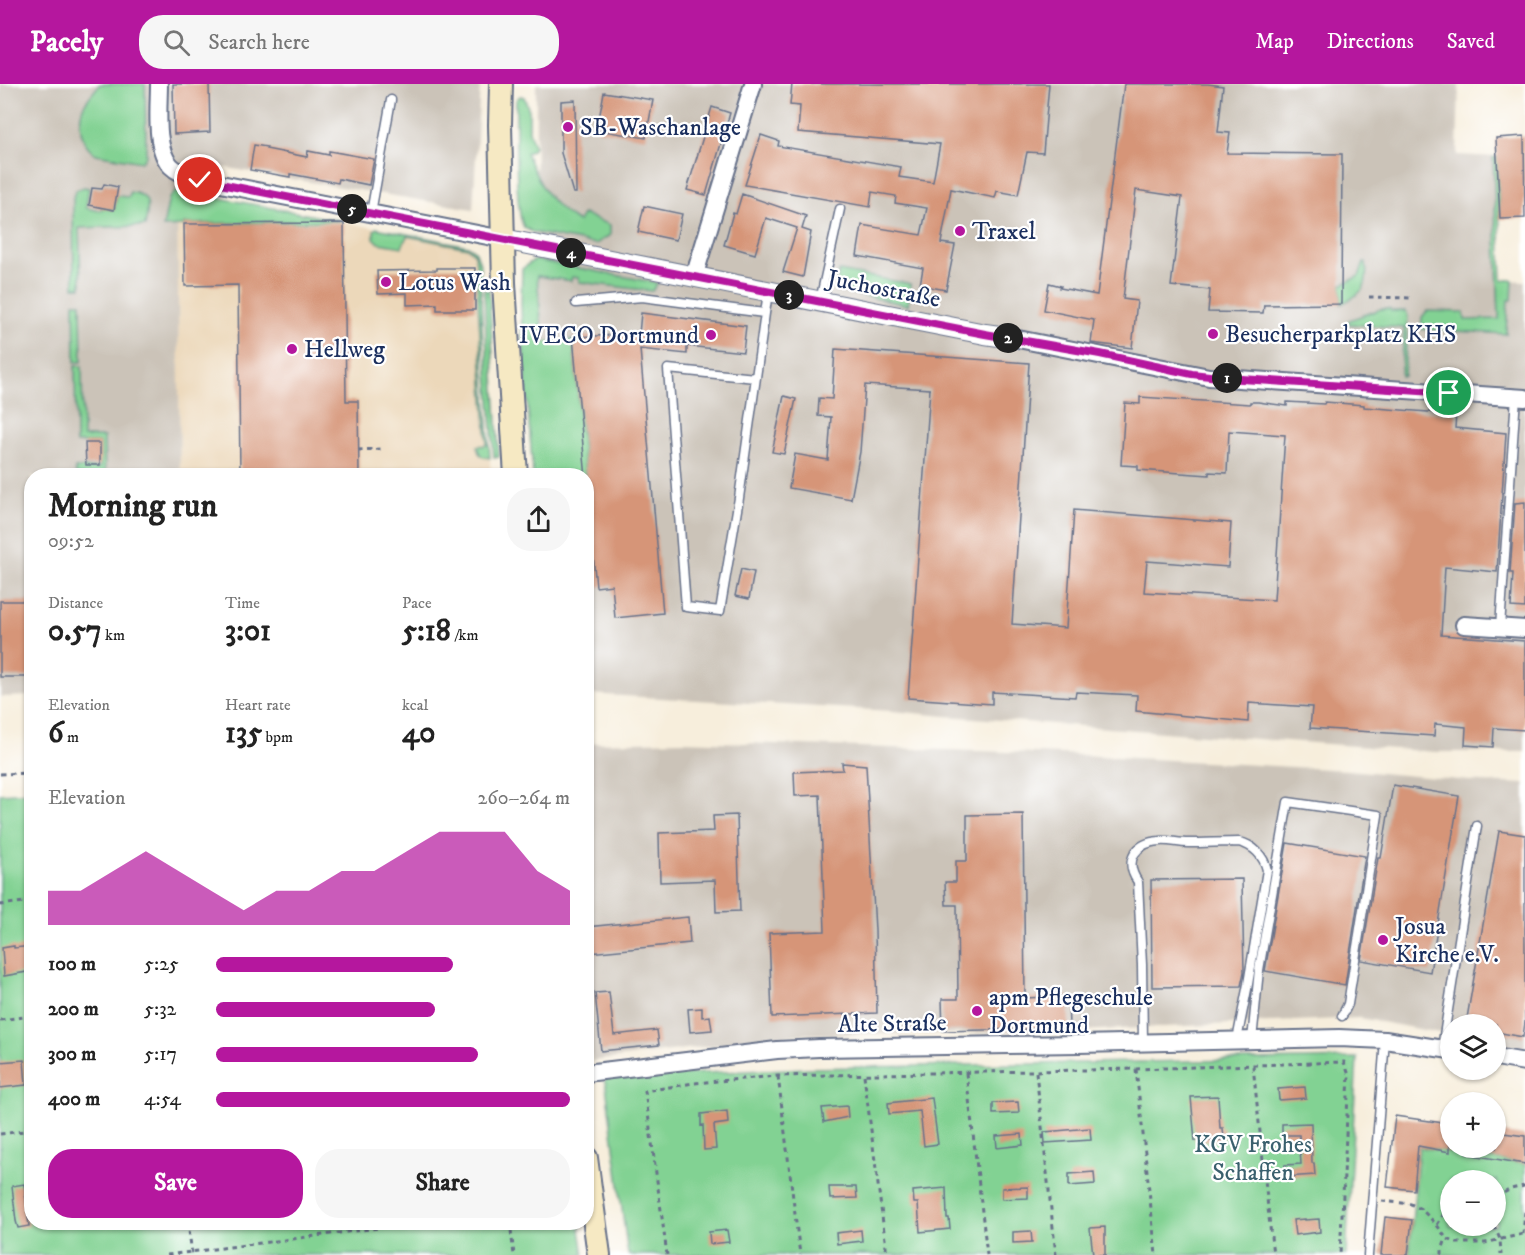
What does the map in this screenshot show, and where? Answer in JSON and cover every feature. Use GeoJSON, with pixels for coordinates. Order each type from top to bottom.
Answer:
{"type":"FeatureCollection","features":[{"type":"Feature","properties":{"kind":"main road"},"geometry":{"type":"LineString","coordinates":[[501,84],[500,136],[506,330],[515,468]]}},
{"type":"Feature","properties":{"kind":"main road"},"geometry":{"type":"LineString","coordinates":[[594,1218],[599,1255]]}},
{"type":"Feature","properties":{"kind":"street","name":"Juchostraße"},"geometry":{"type":"LineString","coordinates":[[159,84],[159,136],[163,156],[181,174],[200,180],[1209,377],[1520,397]]}},
{"type":"Feature","properties":{"kind":"street"},"geometry":{"type":"LineString","coordinates":[[694,278],[753,84]]}},
{"type":"Feature","properties":{"kind":"street"},"geometry":{"type":"LineString","coordinates":[[1464,625],[1525,629]]}},
{"type":"Feature","properties":{"kind":"street","name":"Alte Straße"},"geometry":{"type":"LineString","coordinates":[[594,1071],[777,1050],[819,1048],[1339,1038],[1385,1040],[1440,1048]]}},
{"type":"Feature","properties":{"kind":"street"},"geometry":{"type":"LineString","coordinates":[[1506,1059],[1525,1062]]}},
{"type":"Feature","properties":{"kind":"lane"},"geometry":{"type":"LineString","coordinates":[[371,213],[391,100]]}},
{"type":"Feature","properties":{"kind":"lane"},"geometry":{"type":"LineString","coordinates":[[820,301],[840,209]]}},
{"type":"Feature","properties":{"kind":"lane"},"geometry":{"type":"LineString","coordinates":[[755,378],[668,369],[686,607],[720,611],[739,498],[768,291]]}},
{"type":"Feature","properties":{"kind":"lane"},"geometry":{"type":"LineString","coordinates":[[576,303],[642,297],[764,313]]}},
{"type":"Feature","properties":{"kind":"lane"},"geometry":{"type":"LineString","coordinates":[[1500,627],[1520,397]]}},
{"type":"Feature","properties":{"kind":"lane"},"geometry":{"type":"LineString","coordinates":[[1244,1040],[1259,970],[1288,802],[1378,816],[1347,1004],[1342,1016]]}},
{"type":"Feature","properties":{"kind":"lane"},"geometry":{"type":"LineString","coordinates":[[1451,1014],[1477,826]]}},
{"type":"Feature","properties":{"kind":"lane"},"geometry":{"type":"LineString","coordinates":[[1143,1042],[1138,882],[1132,875],[1131,868],[1132,858],[1139,848],[1162,841],[1239,842],[1255,849],[1265,862],[1267,870],[1248,984],[1244,1040]]}},
{"type":"Feature","properties":{"kind":"lane"},"geometry":{"type":"LineString","coordinates":[[1368,1255],[1385,1040]]}},
{"type":"Feature","properties":{"kind":"path"},"geometry":{"type":"LineString","coordinates":[[1369,297],[1411,298]]}},
{"type":"Feature","properties":{"kind":"path"},"geometry":{"type":"LineString","coordinates":[[358,450],[381,449]]}},
{"type":"Feature","properties":{"kind":"path"},"geometry":{"type":"LineString","coordinates":[[0,774],[24,773]]}},
{"type":"Feature","properties":{"kind":"path"},"geometry":{"type":"LineString","coordinates":[[0,905],[24,902]]}},
{"type":"Feature","properties":{"kind":"path"},"geometry":{"type":"LineString","coordinates":[[0,1020],[24,1017]]}},
{"type":"Feature","properties":{"kind":"path"},"geometry":{"type":"LineString","coordinates":[[666,1255],[645,1091],[694,1083],[778,1076],[1136,1070],[1344,1062],[1349,1075],[1340,1255]]}},
{"type":"Feature","properties":{"kind":"path"},"geometry":{"type":"LineString","coordinates":[[1253,1066],[1273,1255]]}},
{"type":"Feature","properties":{"kind":"path"},"geometry":{"type":"LineString","coordinates":[[1136,1070],[1156,1255]]}},
{"type":"Feature","properties":{"kind":"path"},"geometry":{"type":"LineString","coordinates":[[966,1072],[987,1255]]}},
{"type":"Feature","properties":{"kind":"path"},"geometry":{"type":"LineString","coordinates":[[1036,1072],[1056,1255]]}},
{"type":"Feature","properties":{"kind":"path"},"geometry":{"type":"LineString","coordinates":[[864,1075],[887,1255]]}},
{"type":"Feature","properties":{"kind":"path"},"geometry":{"type":"LineString","coordinates":[[778,1076],[800,1255]]}},
{"type":"Feature","properties":{"kind":"path"},"geometry":{"type":"LineString","coordinates":[[0,1134],[24,1131]]}},
{"type":"Feature","properties":{"kind":"path"},"geometry":{"type":"LineString","coordinates":[[1506,1192],[1524,1186],[1525,1189]]}},
{"type":"Feature","properties":{"kind":"path"},"geometry":{"type":"LineString","coordinates":[[1372,1199],[1411,1204],[1421,1209],[1446,1238],[1456,1243],[1485,1244],[1524,1235],[1525,1212]]}},
{"type":"Feature","properties":{"kind":"path"},"geometry":{"type":"LineString","coordinates":[[1437,1225],[1440,1220]]}},
{"type":"Feature","properties":{"kind":"path"},"geometry":{"type":"LineString","coordinates":[[189,1230],[192,1253]]}},
{"type":"Feature","properties":{"kind":"path"},"geometry":{"type":"LineString","coordinates":[[167,1255],[365,1230]]}},
{"type":"Feature","properties":{"kind":"path"},"geometry":{"type":"LineString","coordinates":[[511,1230],[514,1255]]}},
{"type":"Feature","properties":{"kind":"path"},"geometry":{"type":"LineString","coordinates":[[1499,1236],[1501,1255]]}},
{"type":"Feature","properties":{"kind":"path"},"geometry":{"type":"LineString","coordinates":[[1442,1255],[1446,1238]]}},
{"type":"Feature","properties":{"kind":"shaded area"},"geometry":{"type":"Polygon","coordinates":[[[0,84],[480,84],[473,209],[185,161],[177,190],[180,468],[24,468],[24,696],[0,697],[0,84]]]}},
{"type":"Feature","properties":{"kind":"shaded area"},"geometry":{"type":"Polygon","coordinates":[[[536,84],[1459,84],[1457,155],[1497,157],[1502,280],[1525,281],[1525,752],[1436,752],[892,711],[594,694],[594,468],[548,468],[535,266],[536,84]]]}},
{"type":"Feature","properties":{"kind":"shaded area"},"geometry":{"type":"Polygon","coordinates":[[[177,190],[473,248],[480,265],[491,468],[180,468],[177,190]]]}},
{"type":"Feature","properties":{"kind":"shaded area"},"geometry":{"type":"Polygon","coordinates":[[[683,741],[1063,754],[1348,770],[1525,784],[1525,1048],[1506,1045],[1506,1014],[1440,1014],[1440,1033],[1360,1018],[1079,1031],[803,1034],[594,1061],[594,743],[683,741]]]}},
{"type":"Feature","properties":{"kind":"green space"},"geometry":{"type":"Polygon","coordinates":[[[100,84],[145,84],[146,156],[141,162],[96,154],[87,146],[82,134],[81,113],[86,101],[100,84]]]}},
{"type":"Feature","properties":{"kind":"green space"},"geometry":{"type":"Polygon","coordinates":[[[520,96],[524,97],[529,110],[529,131],[534,146],[526,153],[536,175],[559,208],[578,222],[583,214],[610,225],[610,235],[596,244],[532,232],[524,227],[519,205],[516,167],[516,100],[520,96]]]}},
{"type":"Feature","properties":{"kind":"green space"},"geometry":{"type":"Polygon","coordinates":[[[1493,157],[1497,157],[1502,280],[1513,280],[1512,300],[1508,300],[1506,334],[1421,329],[1422,317],[1427,311],[1464,312],[1465,320],[1499,319],[1493,157]]]}},
{"type":"Feature","properties":{"kind":"green space"},"geometry":{"type":"Polygon","coordinates":[[[89,188],[86,208],[100,211],[102,208],[114,210],[117,196],[129,197],[130,192],[146,199],[147,213],[145,226],[79,228],[81,287],[74,287],[73,197],[76,190],[89,188]]]}},
{"type":"Feature","properties":{"kind":"green space"},"geometry":{"type":"Polygon","coordinates":[[[177,190],[342,221],[184,224],[184,226],[163,227],[169,198],[177,190]]]}},
{"type":"Feature","properties":{"kind":"green space"},"geometry":{"type":"Polygon","coordinates":[[[376,228],[468,246],[476,252],[480,265],[490,458],[483,457],[477,446],[487,445],[475,254],[468,248],[407,236],[402,247],[379,243],[374,238],[376,228]]]}},
{"type":"Feature","properties":{"kind":"green space"},"geometry":{"type":"Polygon","coordinates":[[[535,260],[658,283],[652,291],[579,282],[579,278],[572,277],[571,281],[537,276],[543,342],[573,340],[584,468],[532,468],[521,305],[522,269],[535,260]]]}},
{"type":"Feature","properties":{"kind":"green space"},"geometry":{"type":"Polygon","coordinates":[[[1366,263],[1367,272],[1365,284],[1359,293],[1341,304],[1341,285],[1359,276],[1366,263]]]}},
{"type":"Feature","properties":{"kind":"green space"},"geometry":{"type":"Polygon","coordinates":[[[839,271],[911,284],[908,305],[841,291],[836,284],[839,271]]]}},
{"type":"Feature","properties":{"kind":"green space"},"geometry":{"type":"Polygon","coordinates":[[[484,290],[489,290],[499,457],[494,458],[488,373],[484,290]]]}},
{"type":"Feature","properties":{"kind":"green space"},"geometry":{"type":"Polygon","coordinates":[[[74,303],[81,303],[82,362],[75,362],[74,303]]]}},
{"type":"Feature","properties":{"kind":"green space"},"geometry":{"type":"Polygon","coordinates":[[[1381,309],[1406,311],[1408,316],[1404,376],[1401,376],[1404,328],[1348,324],[1349,320],[1381,309]]]}},
{"type":"Feature","properties":{"kind":"green space"},"geometry":{"type":"Polygon","coordinates":[[[75,366],[82,366],[83,437],[104,437],[105,468],[99,468],[100,443],[76,443],[75,366]]]}},
{"type":"Feature","properties":{"kind":"green space"},"geometry":{"type":"Polygon","coordinates":[[[24,792],[24,1230],[580,1230],[584,1255],[0,1255],[0,794],[24,792]]]}},
{"type":"Feature","properties":{"kind":"green space","name":"KGV Frohes Schaffen"},"geometry":{"type":"Polygon","coordinates":[[[1357,1058],[1346,1255],[628,1255],[605,1078],[808,1068],[1357,1058]]]}},
{"type":"Feature","properties":{"kind":"green space"},"geometry":{"type":"Polygon","coordinates":[[[1419,1147],[1440,1150],[1440,1158],[1488,1158],[1525,1164],[1525,1255],[1409,1255],[1419,1147]]]}},
{"type":"Feature","properties":{"kind":"building"},"geometry":{"type":"Polygon","coordinates":[[[173,84],[209,84],[210,132],[174,134],[173,84]]]}},
{"type":"Feature","properties":{"kind":"building"},"geometry":{"type":"Polygon","coordinates":[[[792,84],[1049,84],[1043,153],[1027,152],[1018,195],[997,191],[995,198],[951,189],[941,243],[955,245],[946,290],[920,285],[923,268],[857,256],[862,225],[921,235],[927,208],[895,203],[896,196],[872,192],[870,207],[745,185],[761,135],[779,141],[778,146],[901,167],[899,177],[933,182],[940,144],[798,132],[800,106],[790,105],[792,84]]]}},
{"type":"Feature","properties":{"kind":"building"},"geometry":{"type":"Polygon","coordinates":[[[1124,84],[1223,86],[1218,132],[1230,133],[1227,153],[1342,154],[1341,304],[1264,305],[1263,313],[1208,312],[1210,290],[1171,286],[1182,197],[1136,190],[1123,299],[1137,301],[1132,348],[1091,343],[1094,320],[1044,310],[1049,283],[1061,286],[1060,288],[1097,295],[1124,84]]]}},
{"type":"Feature","properties":{"kind":"building"},"geometry":{"type":"Polygon","coordinates":[[[604,92],[653,100],[646,138],[597,130],[604,92]]]}},
{"type":"Feature","properties":{"kind":"building","name":"SB-Waschanlage"},"geometry":{"type":"Polygon","coordinates":[[[575,100],[576,193],[573,193],[561,153],[561,101],[575,100]]]}},
{"type":"Feature","properties":{"kind":"building"},"geometry":{"type":"Polygon","coordinates":[[[712,107],[730,113],[706,195],[687,190],[712,107]]]}},
{"type":"Feature","properties":{"kind":"building"},"geometry":{"type":"Polygon","coordinates":[[[1524,136],[1525,218],[1500,219],[1496,138],[1524,136]]]}},
{"type":"Feature","properties":{"kind":"building"},"geometry":{"type":"Polygon","coordinates":[[[254,145],[307,157],[308,151],[329,155],[329,151],[374,159],[369,185],[339,179],[338,183],[290,174],[290,177],[250,170],[254,145]]]}},
{"type":"Feature","properties":{"kind":"building"},"geometry":{"type":"Polygon","coordinates":[[[104,184],[118,187],[114,210],[89,205],[92,188],[102,189],[104,184]]]}},
{"type":"Feature","properties":{"kind":"building"},"geometry":{"type":"Polygon","coordinates":[[[742,194],[806,216],[802,229],[811,232],[803,277],[783,272],[797,228],[766,218],[755,254],[724,245],[733,213],[736,214],[742,194]]]}},
{"type":"Feature","properties":{"kind":"building"},"geometry":{"type":"Polygon","coordinates":[[[644,206],[682,214],[676,240],[638,232],[644,206]]]}},
{"type":"Feature","properties":{"kind":"building","name":"Hellweg"},"geometry":{"type":"Polygon","coordinates":[[[344,223],[346,401],[358,401],[359,468],[240,468],[238,285],[185,286],[184,224],[344,223]]]}},
{"type":"Feature","properties":{"kind":"building"},"geometry":{"type":"Polygon","coordinates":[[[437,268],[475,268],[475,310],[437,310],[437,304],[407,305],[407,293],[378,294],[377,271],[437,270],[437,268]]]}},
{"type":"Feature","properties":{"kind":"building"},"geometry":{"type":"Polygon","coordinates":[[[641,313],[746,326],[743,352],[687,346],[687,354],[640,349],[663,613],[615,618],[612,585],[596,587],[594,468],[585,468],[573,337],[639,334],[641,313]]]}},
{"type":"Feature","properties":{"kind":"building"},"geometry":{"type":"Polygon","coordinates":[[[835,349],[1029,363],[1012,624],[1066,628],[1074,510],[1231,523],[1228,567],[1147,561],[1144,592],[1274,600],[1285,435],[1229,431],[1227,473],[1209,472],[1209,475],[1138,470],[1138,466],[1121,465],[1125,403],[1140,404],[1140,397],[1250,404],[1250,402],[1258,402],[1287,406],[1287,402],[1324,404],[1325,402],[1456,414],[1455,428],[1506,433],[1497,572],[1445,567],[1441,635],[1525,641],[1525,730],[1494,728],[1493,747],[1465,745],[1466,727],[1435,724],[1434,736],[1310,728],[1312,707],[1249,703],[1248,722],[1136,711],[1137,695],[1076,692],[1075,697],[992,692],[992,704],[908,698],[930,389],[865,385],[860,452],[851,499],[789,488],[795,454],[828,460],[831,417],[818,416],[819,398],[832,399],[835,349]]]}},
{"type":"Feature","properties":{"kind":"building"},"geometry":{"type":"Polygon","coordinates":[[[784,396],[796,399],[784,454],[772,452],[784,396]]]}},
{"type":"Feature","properties":{"kind":"building"},"geometry":{"type":"Polygon","coordinates":[[[85,443],[100,443],[100,465],[86,465],[85,443]]]}},
{"type":"Feature","properties":{"kind":"building"},"geometry":{"type":"Polygon","coordinates":[[[1525,502],[1525,608],[1511,607],[1513,573],[1510,573],[1515,503],[1525,502]]]}},
{"type":"Feature","properties":{"kind":"building"},"geometry":{"type":"Polygon","coordinates":[[[741,569],[754,572],[749,599],[735,596],[741,569]]]}},
{"type":"Feature","properties":{"kind":"building"},"geometry":{"type":"Polygon","coordinates":[[[0,601],[24,601],[24,677],[0,677],[0,601]]]}},
{"type":"Feature","properties":{"kind":"building"},"geometry":{"type":"Polygon","coordinates":[[[842,763],[866,765],[877,1013],[772,1017],[769,933],[825,931],[820,795],[795,796],[794,772],[843,770],[842,763]]]}},
{"type":"Feature","properties":{"kind":"building"},"geometry":{"type":"Polygon","coordinates":[[[1393,785],[1459,796],[1430,972],[1361,960],[1393,785]]]}},
{"type":"Feature","properties":{"kind":"building"},"geometry":{"type":"Polygon","coordinates":[[[1023,814],[1025,998],[1068,996],[1069,1028],[943,1031],[942,999],[958,999],[957,905],[946,905],[945,882],[956,882],[956,861],[967,861],[967,815],[1023,814]]]}},
{"type":"Feature","properties":{"kind":"building"},"geometry":{"type":"Polygon","coordinates":[[[737,815],[740,911],[716,912],[715,880],[660,882],[659,833],[714,831],[713,816],[737,815]]]}},
{"type":"Feature","properties":{"kind":"building"},"geometry":{"type":"Polygon","coordinates":[[[1499,831],[1525,835],[1525,1022],[1523,1037],[1506,1034],[1506,1014],[1468,1014],[1499,831]]]}},
{"type":"Feature","properties":{"kind":"building"},"geometry":{"type":"Polygon","coordinates":[[[1287,843],[1365,856],[1345,985],[1265,971],[1287,843]]]}},
{"type":"Feature","properties":{"kind":"building"},"geometry":{"type":"Polygon","coordinates":[[[1242,879],[1244,972],[1241,986],[1152,987],[1151,880],[1242,879]]]}},
{"type":"Feature","properties":{"kind":"building"},"geometry":{"type":"Polygon","coordinates":[[[688,917],[690,943],[594,953],[594,926],[688,917]]]}},
{"type":"Feature","properties":{"kind":"building"},"geometry":{"type":"Polygon","coordinates":[[[24,947],[24,972],[4,976],[2,948],[24,947]]]}},
{"type":"Feature","properties":{"kind":"building"},"geometry":{"type":"Polygon","coordinates":[[[609,992],[614,1035],[657,1030],[659,1045],[601,1051],[595,993],[609,992]]]}},
{"type":"Feature","properties":{"kind":"building"},"geometry":{"type":"Polygon","coordinates":[[[702,1008],[702,1017],[710,1016],[712,1030],[690,1032],[688,1009],[702,1008]]]}},
{"type":"Feature","properties":{"kind":"building"},"geometry":{"type":"Polygon","coordinates":[[[24,1060],[24,1085],[0,1088],[0,1062],[24,1060]]]}},
{"type":"Feature","properties":{"kind":"building"},"geometry":{"type":"Polygon","coordinates":[[[1305,1087],[1306,1098],[1279,1100],[1278,1089],[1305,1087]]]}},
{"type":"Feature","properties":{"kind":"building"},"geometry":{"type":"Polygon","coordinates":[[[1218,1096],[1220,1128],[1223,1128],[1224,1140],[1195,1141],[1191,1097],[1218,1096]]]}},
{"type":"Feature","properties":{"kind":"building"},"geometry":{"type":"Polygon","coordinates":[[[932,1098],[938,1144],[924,1146],[920,1111],[889,1114],[888,1103],[932,1098]]]}},
{"type":"Feature","properties":{"kind":"building"},"geometry":{"type":"Polygon","coordinates":[[[1018,1102],[1019,1113],[993,1114],[993,1103],[1018,1102]]]}},
{"type":"Feature","properties":{"kind":"building"},"geometry":{"type":"Polygon","coordinates":[[[847,1106],[848,1117],[824,1122],[822,1108],[847,1106]]]}},
{"type":"Feature","properties":{"kind":"building"},"geometry":{"type":"Polygon","coordinates":[[[727,1111],[728,1123],[714,1125],[716,1149],[704,1150],[701,1114],[727,1111]]]}},
{"type":"Feature","properties":{"kind":"building"},"geometry":{"type":"Polygon","coordinates":[[[1395,1116],[1440,1123],[1440,1150],[1418,1146],[1414,1190],[1387,1187],[1395,1116]]]}},
{"type":"Feature","properties":{"kind":"building"},"geometry":{"type":"Polygon","coordinates":[[[1311,1123],[1312,1163],[1314,1163],[1315,1175],[1286,1177],[1285,1165],[1301,1164],[1299,1135],[1282,1135],[1282,1124],[1311,1123]]]}},
{"type":"Feature","properties":{"kind":"building"},"geometry":{"type":"Polygon","coordinates":[[[1090,1128],[1091,1140],[1045,1143],[1044,1132],[1090,1128]]]}},
{"type":"Feature","properties":{"kind":"building"},"geometry":{"type":"Polygon","coordinates":[[[1506,1133],[1525,1136],[1525,1164],[1490,1158],[1506,1158],[1506,1133]]]}},
{"type":"Feature","properties":{"kind":"building"},"geometry":{"type":"Polygon","coordinates":[[[1022,1134],[1023,1145],[997,1148],[996,1136],[1022,1134]]]}},
{"type":"Feature","properties":{"kind":"building"},"geometry":{"type":"Polygon","coordinates":[[[1094,1172],[1095,1184],[1069,1186],[1069,1174],[1094,1172]]]}},
{"type":"Feature","properties":{"kind":"building"},"geometry":{"type":"Polygon","coordinates":[[[24,1184],[24,1227],[18,1228],[12,1186],[24,1184]]]}},
{"type":"Feature","properties":{"kind":"building"},"geometry":{"type":"Polygon","coordinates":[[[829,1187],[856,1187],[857,1198],[830,1199],[829,1187]]]}},
{"type":"Feature","properties":{"kind":"building"},"geometry":{"type":"Polygon","coordinates":[[[1028,1187],[1028,1198],[1002,1199],[1002,1188],[1028,1187]]]}},
{"type":"Feature","properties":{"kind":"building"},"geometry":{"type":"Polygon","coordinates":[[[946,1188],[947,1218],[949,1218],[950,1229],[920,1232],[918,1203],[914,1203],[913,1191],[946,1188]]]}},
{"type":"Feature","properties":{"kind":"building"},"geometry":{"type":"Polygon","coordinates":[[[1385,1217],[1412,1220],[1408,1255],[1381,1255],[1385,1217]]]}},
{"type":"Feature","properties":{"kind":"building"},"geometry":{"type":"Polygon","coordinates":[[[1319,1219],[1320,1232],[1295,1235],[1293,1220],[1319,1219]]]}},
{"type":"Feature","properties":{"kind":"building"},"geometry":{"type":"Polygon","coordinates":[[[1105,1227],[1105,1255],[1093,1255],[1090,1228],[1105,1227]]]}},
{"type":"Feature","properties":{"kind":"building"},"geometry":{"type":"Polygon","coordinates":[[[727,1230],[729,1242],[710,1244],[709,1232],[727,1230]]]}},
{"type":"Feature","properties":{"kind":"building"},"geometry":{"type":"Polygon","coordinates":[[[861,1230],[862,1241],[837,1244],[836,1233],[861,1230]]]}},
{"type":"Feature","properties":{"kind":"building"},"geometry":{"type":"Polygon","coordinates":[[[1031,1231],[1032,1242],[1013,1243],[1013,1232],[1031,1231]]]}},
{"type":"Feature","properties":{"kind":"place","name":"SB-Waschanlage"},"geometry":{"type":"Point","coordinates":[568,127]}},
{"type":"Feature","properties":{"kind":"place","name":"Traxel"},"geometry":{"type":"Point","coordinates":[960,231]}},
{"type":"Feature","properties":{"kind":"place","name":"Lotus Wash"},"geometry":{"type":"Point","coordinates":[386,282]}},
{"type":"Feature","properties":{"kind":"place","name":"Besucherparkplatz KHS"},"geometry":{"type":"Point","coordinates":[1213,334]}},
{"type":"Feature","properties":{"kind":"place","name":"IVECO Dortmund"},"geometry":{"type":"Point","coordinates":[711,335]}},
{"type":"Feature","properties":{"kind":"place","name":"Hellweg"},"geometry":{"type":"Point","coordinates":[292,349]}},
{"type":"Feature","properties":{"kind":"place","name":"Josua Kirche e.V."},"geometry":{"type":"Point","coordinates":[1383,940]}},
{"type":"Feature","properties":{"kind":"place","name":"apm Pflegeschule Dortmund"},"geometry":{"type":"Point","coordinates":[977,1011]}},
{"type":"Feature","properties":{"kind":"route"},"geometry":{"type":"LineString","coordinates":[[200,180],[1209,377],[1449,393]]}}]}
